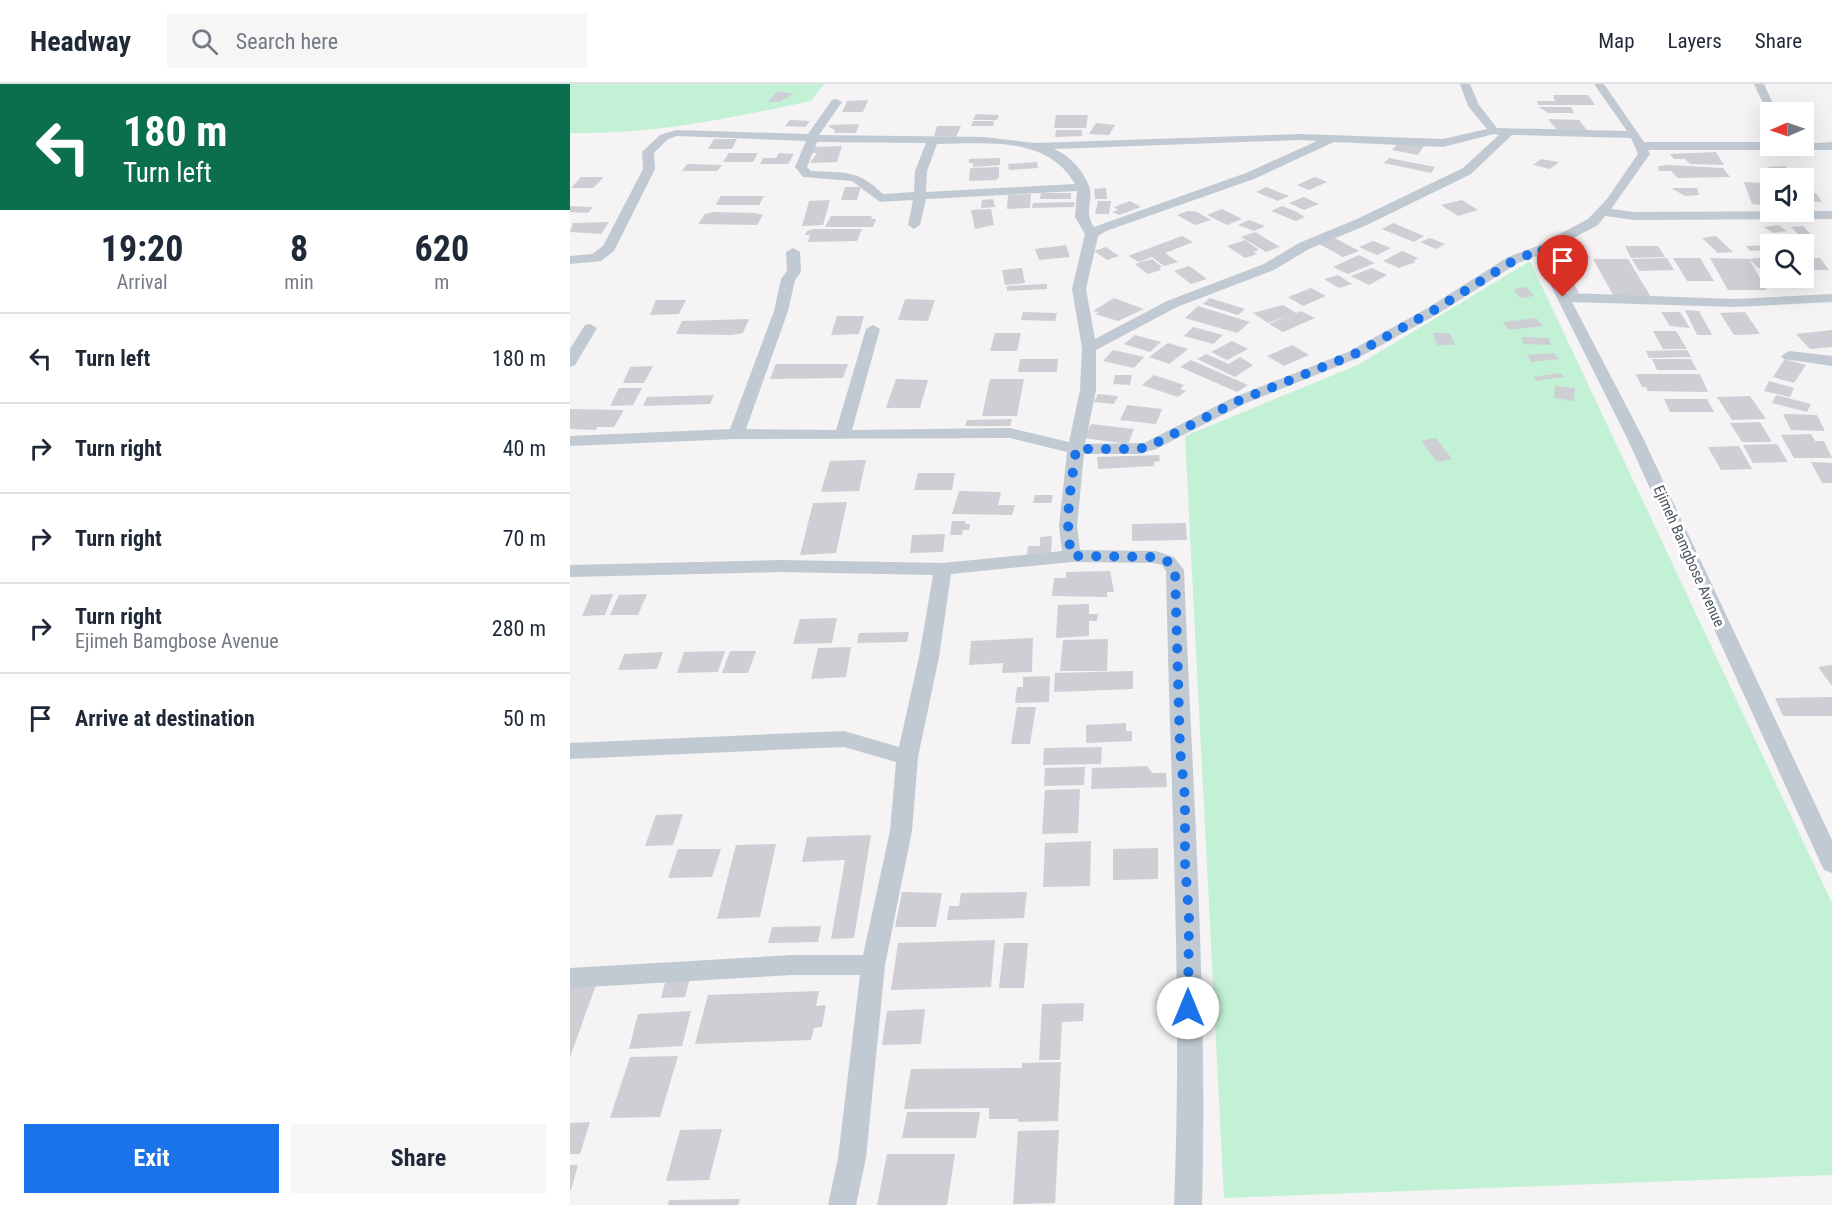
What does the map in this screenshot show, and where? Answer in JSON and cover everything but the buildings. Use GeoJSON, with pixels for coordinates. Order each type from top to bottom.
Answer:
{"type":"FeatureCollection","features":[{"type":"Feature","properties":{"kind":"street"},"geometry":{"type":"LineString","coordinates":[[1465,84],[1474,106],[1501,132]]}},
{"type":"Feature","properties":{"kind":"street"},"geometry":{"type":"LineString","coordinates":[[570,441],[736,434],[1010,433],[1076,449],[1139,449],[1150,446],[1238,401],[1353,355],[1431,312],[1513,261],[1542,249],[1593,222],[1604,212],[1644,154],[1638,140],[1599,84]]}},
{"type":"Feature","properties":{"kind":"street"},"geometry":{"type":"LineString","coordinates":[[1759,84],[1767,102]]}},
{"type":"Feature","properties":{"kind":"street"},"geometry":{"type":"LineString","coordinates":[[836,102],[814,132],[801,167],[807,174],[854,178],[864,182],[880,198],[1083,187]]}},
{"type":"Feature","properties":{"kind":"street"},"geometry":{"type":"LineString","coordinates":[[1089,348],[1172,304],[1269,267],[1305,246],[1362,222],[1467,171],[1501,132]]}},
{"type":"Feature","properties":{"kind":"street"},"geometry":{"type":"LineString","coordinates":[[570,260],[596,258],[609,248],[649,169],[648,152],[664,137],[676,133],[991,141],[1037,146],[1335,138],[1443,143],[1501,132],[1760,145]]}},
{"type":"Feature","properties":{"kind":"street"},"geometry":{"type":"LineString","coordinates":[[1072,556],[1068,541],[1068,526],[1076,449],[1088,390],[1089,348],[1079,289],[1092,234],[1101,228],[1250,176],[1335,138]]}},
{"type":"Feature","properties":{"kind":"street"},"geometry":{"type":"LineString","coordinates":[[914,225],[920,197],[921,171],[933,140]]}},
{"type":"Feature","properties":{"kind":"street"},"geometry":{"type":"LineString","coordinates":[[1037,146],[1052,151],[1069,164],[1083,187],[1081,217],[1092,234]]}},
{"type":"Feature","properties":{"kind":"street"},"geometry":{"type":"LineString","coordinates":[[1814,146],[1832,146]]}},
{"type":"Feature","properties":{"kind":"street"},"geometry":{"type":"LineString","coordinates":[[1604,212],[1634,216],[1832,216]]}},
{"type":"Feature","properties":{"kind":"street","name":"Ejimeh Bamgbose Avenue"},"geometry":{"type":"LineString","coordinates":[[1542,249],[1545,261],[1635,438],[1832,864]]}},
{"type":"Feature","properties":{"kind":"street"},"geometry":{"type":"LineString","coordinates":[[736,434],[781,311],[788,279],[794,272],[793,252]]}},
{"type":"Feature","properties":{"kind":"street"},"geometry":{"type":"LineString","coordinates":[[1563,297],[1734,303],[1832,298]]}},
{"type":"Feature","properties":{"kind":"street"},"geometry":{"type":"LineString","coordinates":[[570,362],[590,328]]}},
{"type":"Feature","properties":{"kind":"street"},"geometry":{"type":"LineString","coordinates":[[843,435],[873,329]]}},
{"type":"Feature","properties":{"kind":"street"},"geometry":{"type":"LineString","coordinates":[[1789,356],[1832,361]]}},
{"type":"Feature","properties":{"kind":"street"},"geometry":{"type":"LineString","coordinates":[[570,571],[781,566],[943,569],[1072,556],[1156,557],[1167,561],[1175,570],[1180,749],[1185,798],[1185,863],[1189,916],[1188,1054],[1192,1089],[1188,1205]]}},
{"type":"Feature","properties":{"kind":"street"},"geometry":{"type":"LineString","coordinates":[[842,1205],[852,1158],[873,965],[901,831],[907,758],[929,657],[943,569]]}},
{"type":"Feature","properties":{"kind":"street"},"geometry":{"type":"LineString","coordinates":[[570,751],[844,740],[907,758]]}},
{"type":"Feature","properties":{"kind":"street"},"geometry":{"type":"LineString","coordinates":[[570,978],[792,965],[873,965]]}},
{"type":"Feature","properties":{"kind":"green space"},"geometry":{"type":"Polygon","coordinates":[[[570,84],[824,84],[811,101],[751,113],[661,128],[570,133],[570,84]]]}},
{"type":"Feature","properties":{"kind":"green space"},"geometry":{"type":"Polygon","coordinates":[[[1530,261],[1832,903],[1832,1175],[1224,1198],[1185,436],[1358,365],[1530,261]]]}},
{"type":"Feature","properties":{"kind":"route"},"geometry":{"type":"LineString","coordinates":[[1188,1008],[1189,916],[1185,863],[1185,798],[1177,680],[1178,611],[1175,570],[1167,561],[1156,557],[1072,556],[1068,541],[1068,526],[1076,449],[1139,449],[1150,446],[1226,406],[1353,355],[1431,312],[1513,261],[1542,249],[1545,261],[1563,297]]}}]}
